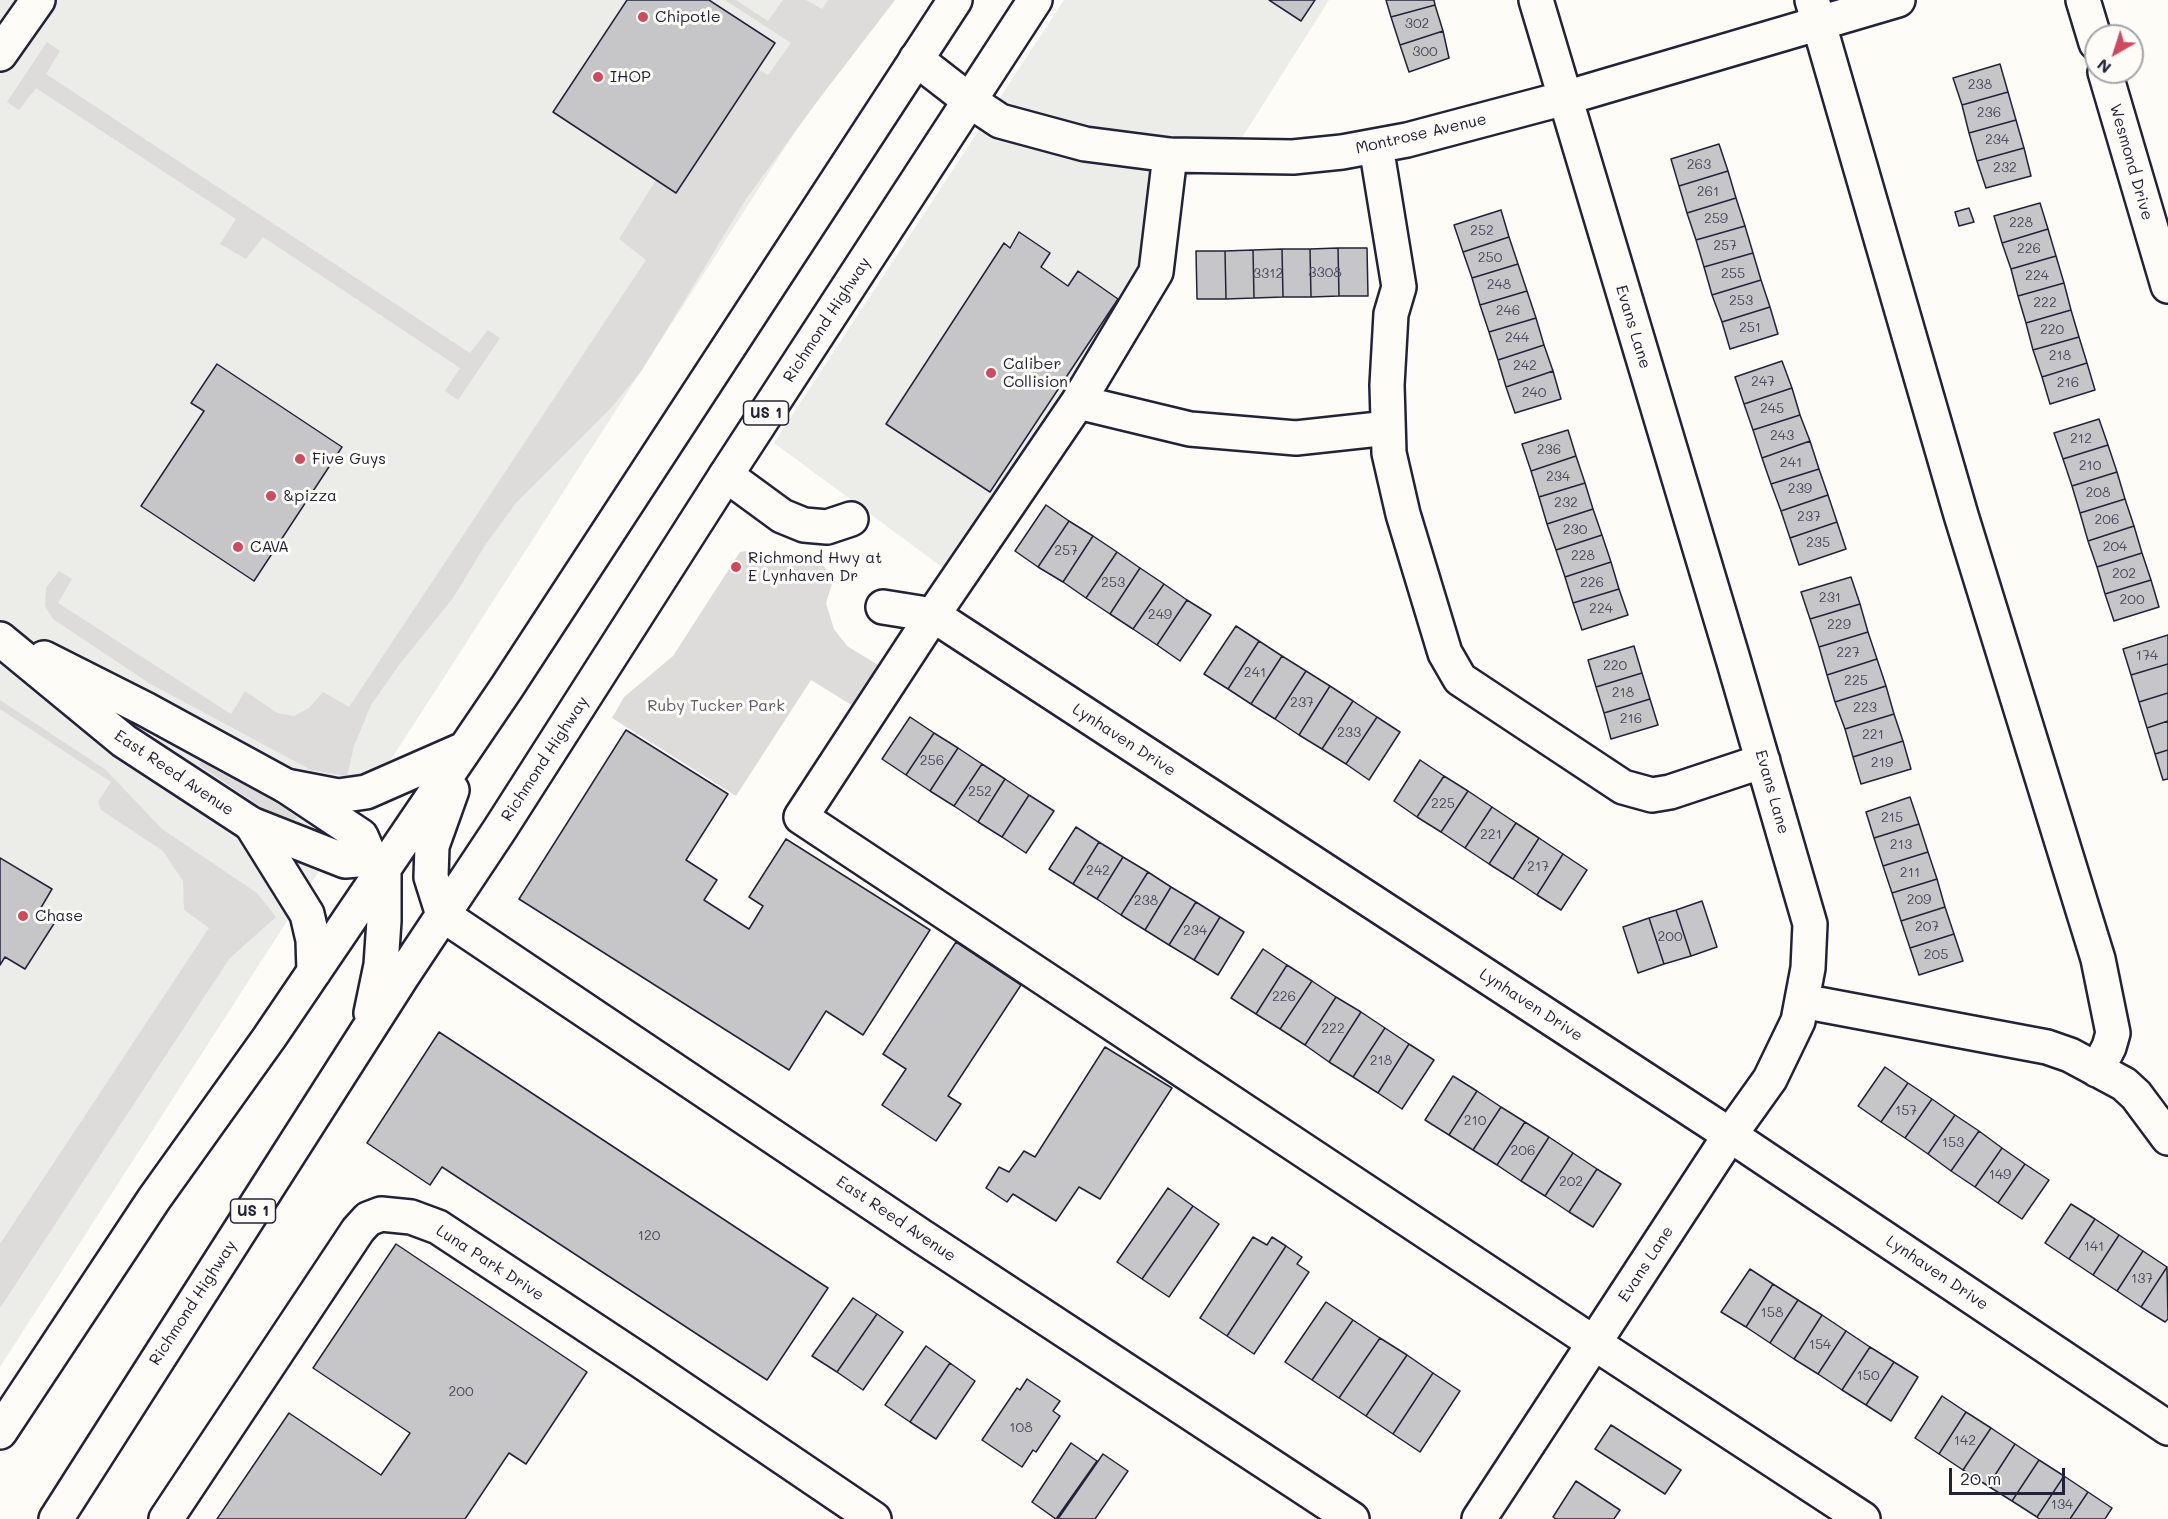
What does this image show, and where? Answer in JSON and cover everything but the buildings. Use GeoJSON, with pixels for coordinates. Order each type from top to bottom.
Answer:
{"type":"FeatureCollection","features":[{"type":"Feature","properties":{"kind":"main road"},"geometry":{"type":"LineString","coordinates":[[0,54],[38,0]]}},
{"type":"Feature","properties":{"kind":"main road"},"geometry":{"type":"LineString","coordinates":[[0,1432],[154,1199],[314,972],[335,940],[378,863],[466,748],[590,562],[955,0]]}},
{"type":"Feature","properties":{"kind":"main road","name":"Richmond Highway"},"geometry":{"type":"LineString","coordinates":[[56,1519],[726,475],[1035,0]]}},
{"type":"Feature","properties":{"kind":"main road","name":"Evans Lane"},"geometry":{"type":"LineString","coordinates":[[1479,1519],[1730,1135],[1770,1079],[1798,1021],[1808,968],[1810,924],[1536,0]]}},
{"type":"Feature","properties":{"kind":"main road","name":"Montrose Avenue"},"geometry":{"type":"LineString","coordinates":[[916,58],[970,101],[1000,121],[1085,144],[1170,155],[1293,157],[1342,152],[1407,140],[1564,98],[1816,12],[1898,0]]}},
{"type":"Feature","properties":{"kind":"main road"},"geometry":{"type":"LineString","coordinates":[[2083,0],[2090,24]]}},
{"type":"Feature","properties":{"kind":"main road"},"geometry":{"type":"LineString","coordinates":[[1816,12],[1961,515],[2098,959],[2113,1033],[2109,1047],[2097,1070]]}},
{"type":"Feature","properties":{"kind":"main road","name":"Wesmond Drive"},"geometry":{"type":"LineString","coordinates":[[2109,84],[2168,286]]}},
{"type":"Feature","properties":{"kind":"main road"},"geometry":{"type":"LineString","coordinates":[[1376,146],[1399,287],[1391,314],[1387,385],[1389,453],[1404,514],[1446,653],[1461,680],[1623,787],[1652,795],[1670,792],[1763,761]]}},
{"type":"Feature","properties":{"kind":"main road"},"geometry":{"type":"LineString","coordinates":[[1170,155],[1156,272],[1078,402],[933,615],[801,817],[1863,1519]]}},
{"type":"Feature","properties":{"kind":"main road"},"geometry":{"type":"LineString","coordinates":[[1078,402],[1190,429],[1296,438],[1388,428]]}},
{"type":"Feature","properties":{"kind":"main road"},"geometry":{"type":"LineString","coordinates":[[726,475],[782,516],[804,525],[827,527],[851,519]]}},
{"type":"Feature","properties":{"kind":"main road","name":"Lynhaven Drive"},"geometry":{"type":"LineString","coordinates":[[883,607],[933,615],[1730,1135],[2168,1428]]}},
{"type":"Feature","properties":{"kind":"main road","name":"East Reed Avenue"},"geometry":{"type":"LineString","coordinates":[[0,637],[145,709],[286,786],[361,836],[378,863]]}},
{"type":"Feature","properties":{"kind":"main road","name":"East Reed Avenue"},"geometry":{"type":"LineString","coordinates":[[0,637],[124,741],[251,824],[345,861],[378,863]]}},
{"type":"Feature","properties":{"kind":"main road"},"geometry":{"type":"LineString","coordinates":[[286,786],[338,795],[366,792],[466,748]]}},
{"type":"Feature","properties":{"kind":"main road"},"geometry":{"type":"LineString","coordinates":[[335,940],[384,921],[404,917],[443,915],[431,877],[432,846],[466,748]]}},
{"type":"Feature","properties":{"kind":"main road"},"geometry":{"type":"LineString","coordinates":[[251,824],[308,914],[313,940],[314,972]]}},
{"type":"Feature","properties":{"kind":"main road"},"geometry":{"type":"LineString","coordinates":[[378,863],[431,877],[467,877]]}},
{"type":"Feature","properties":{"kind":"main road"},"geometry":{"type":"LineString","coordinates":[[366,1035],[381,966],[384,921],[378,863]]}},
{"type":"Feature","properties":{"kind":"main road","name":"East Reed Avenue"},"geometry":{"type":"LineString","coordinates":[[443,915],[921,1236],[1308,1507],[1352,1519]]}},
{"type":"Feature","properties":{"kind":"main road"},"geometry":{"type":"LineString","coordinates":[[1802,1001],[2047,1047],[2070,1056],[2124,1084],[2136,1095],[2168,1138]]}},
{"type":"Feature","properties":{"kind":"main road","name":"Luna Park Drive"},"geometry":{"type":"LineString","coordinates":[[166,1519],[358,1230],[368,1219],[381,1215],[411,1217],[438,1227],[648,1365],[874,1519]]}},
{"type":"Feature","properties":{"kind":"shaded area"},"geometry":{"type":"Polygon","coordinates":[[[0,0],[880,0],[0,1367],[0,0]]]}},
{"type":"Feature","properties":{"kind":"shaded area"},"geometry":{"type":"Polygon","coordinates":[[[1064,0],[1329,0],[1243,136],[1191,176],[1148,188],[1141,274],[946,570],[774,443],[1064,0]]]}},
{"type":"Feature","properties":{"kind":"green space"},"geometry":{"type":"Polygon","coordinates":[[[725,0],[736,0],[768,21],[783,0],[806,0],[822,9],[828,0],[895,0],[746,199],[642,370],[611,408],[515,504],[484,547],[453,598],[399,665],[371,705],[354,746],[347,776],[311,770],[149,683],[53,619],[45,606],[46,588],[59,571],[72,579],[58,603],[231,714],[245,691],[277,713],[294,716],[309,708],[323,692],[349,707],[646,260],[619,239],[656,180],[677,192],[758,69],[768,75],[791,43],[725,0]]]}},
{"type":"Feature","properties":{"kind":"green space"},"geometry":{"type":"Polygon","coordinates":[[[47,42],[60,51],[46,74],[470,353],[488,330],[500,338],[458,400],[445,391],[460,368],[263,237],[246,259],[220,244],[236,219],[36,88],[19,110],[7,102],[47,42]]]}},
{"type":"Feature","properties":{"kind":"green space","name":"Ruby Tucker Park"},"geometry":{"type":"Polygon","coordinates":[[[754,550],[780,559],[821,563],[834,578],[826,603],[834,629],[847,646],[880,666],[853,706],[811,680],[736,796],[612,718],[624,697],[673,656],[740,552],[754,550]]]}},
{"type":"Feature","properties":{"kind":"green space"},"geometry":{"type":"Polygon","coordinates":[[[0,700],[106,770],[162,829],[257,893],[276,917],[229,959],[0,1308],[0,1244],[209,928],[184,910],[183,881],[163,851],[101,810],[98,802],[111,782],[0,709],[0,700]]]}},
{"type":"Feature","properties":{"kind":"green space"},"geometry":{"type":"Polygon","coordinates":[[[201,761],[297,817],[295,820],[273,815],[199,765],[201,761]]]}},
{"type":"Feature","properties":{"kind":"place","name":"Chipotle"},"geometry":{"type":"Point","coordinates":[643,17]}},
{"type":"Feature","properties":{"kind":"place","name":"IHOP"},"geometry":{"type":"Point","coordinates":[598,77]}},
{"type":"Feature","properties":{"kind":"place","name":"Caliber Collision"},"geometry":{"type":"Point","coordinates":[991,373]}},
{"type":"Feature","properties":{"kind":"place","name":"Five Guys"},"geometry":{"type":"Point","coordinates":[300,459]}},
{"type":"Feature","properties":{"kind":"place","name":"&pizza"},"geometry":{"type":"Point","coordinates":[271,496]}},
{"type":"Feature","properties":{"kind":"place","name":"CAVA"},"geometry":{"type":"Point","coordinates":[238,547]}},
{"type":"Feature","properties":{"kind":"place","name":"Richmond Hwy at E Lynhaven Dr"},"geometry":{"type":"Point","coordinates":[736,567]}},
{"type":"Feature","properties":{"kind":"place","name":"Chase"},"geometry":{"type":"Point","coordinates":[23,916]}}]}
